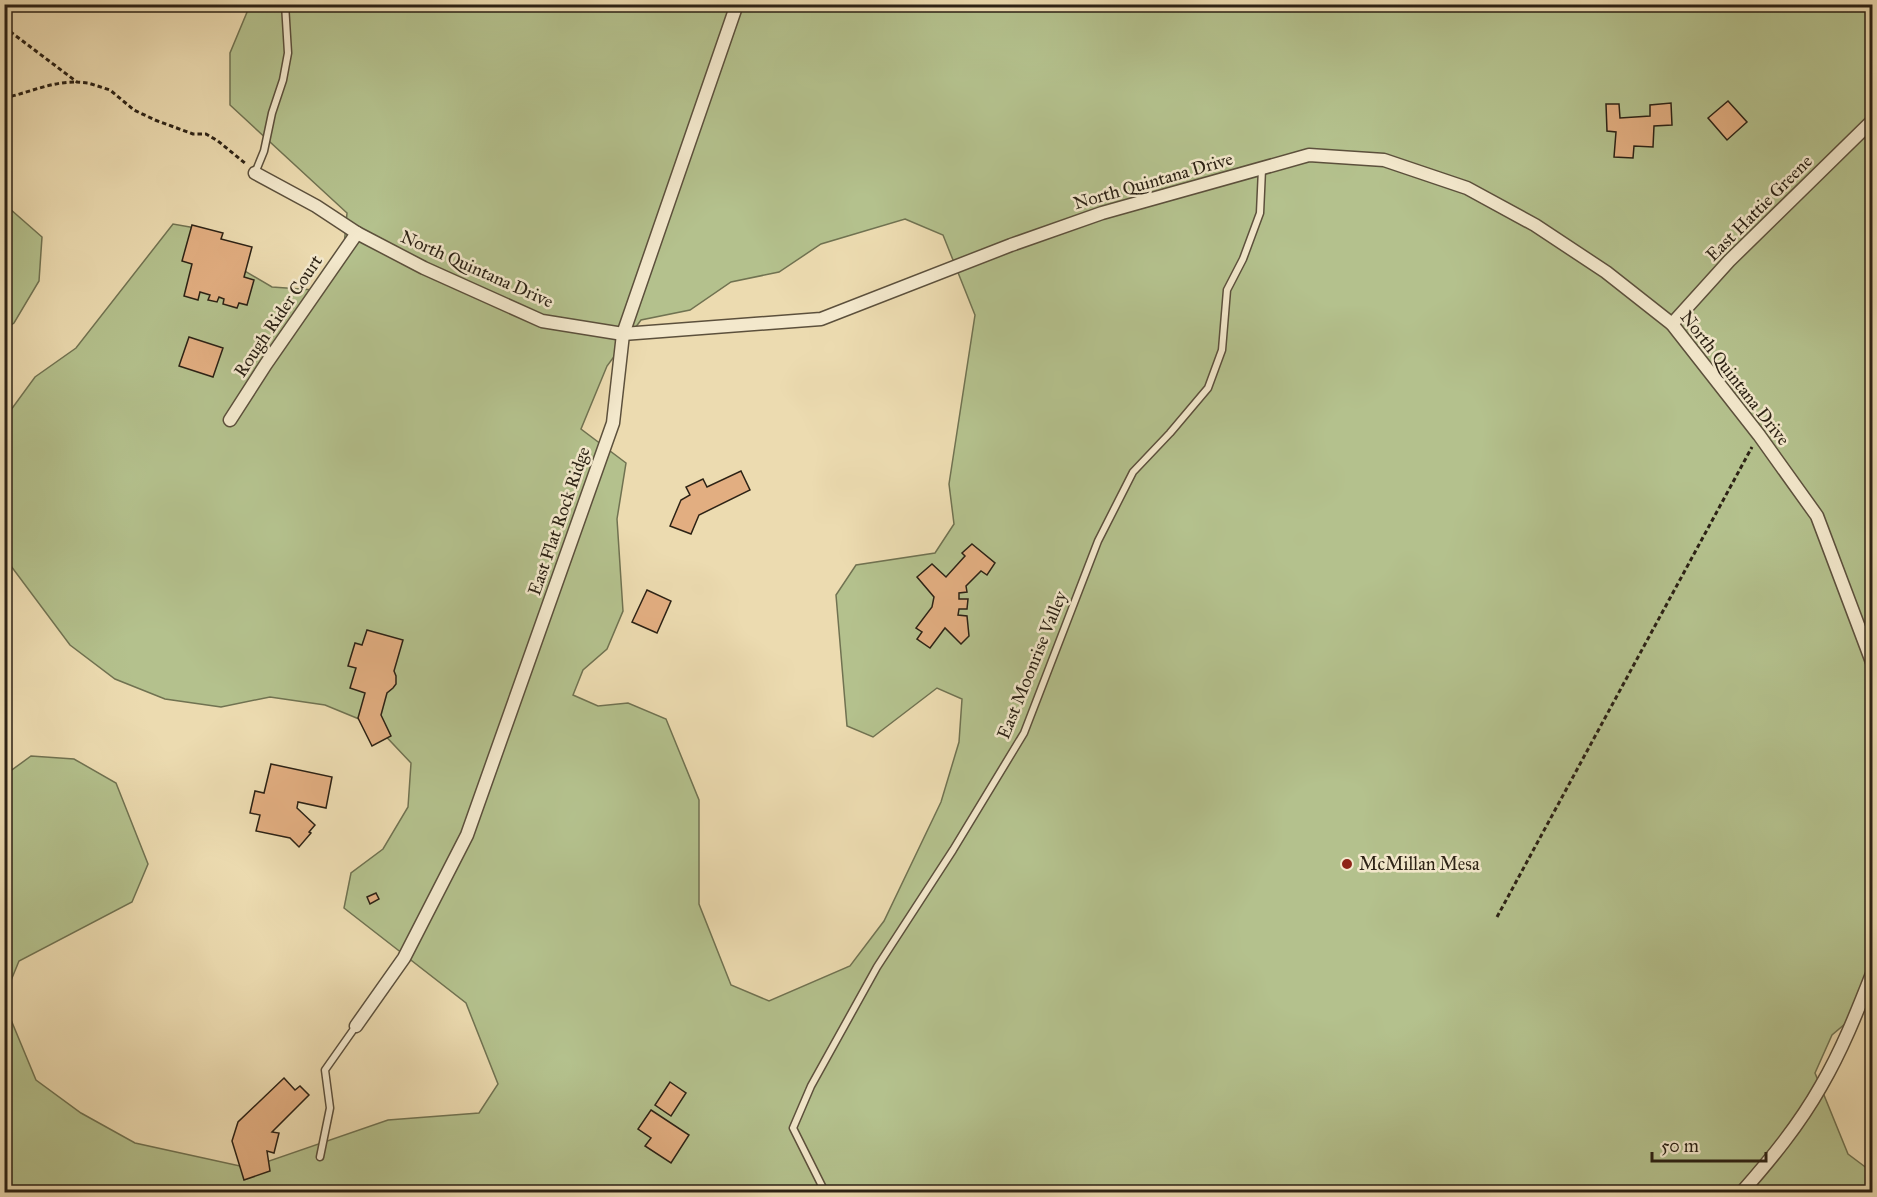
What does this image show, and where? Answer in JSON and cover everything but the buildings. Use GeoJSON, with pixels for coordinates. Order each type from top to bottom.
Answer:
{"type":"FeatureCollection","features":[{"type":"Feature","properties":{"kind":"street","name":"East Flat Rock Ridge"},"geometry":{"type":"LineString","coordinates":[[356,1026],[404,958],[467,835],[613,423],[623,334],[737,4]]}},
{"type":"Feature","properties":{"kind":"street","name":"East Hattie Greene"},"geometry":{"type":"LineString","coordinates":[[1672,324],[1729,261],[1872,121]]}},
{"type":"Feature","properties":{"kind":"street","name":"North Quintana Drive"},"geometry":{"type":"LineString","coordinates":[[255,173],[316,206],[357,233],[424,268],[542,321],[623,334],[677,332],[821,319],[1011,245],[1102,213],[1309,155],[1384,160],[1467,188],[1535,225],[1606,272],[1672,324],[1759,435],[1817,516],[1872,662]]}},
{"type":"Feature","properties":{"kind":"street","name":"Rough Rider Court"},"geometry":{"type":"LineString","coordinates":[[230,420],[357,233]]}},
{"type":"Feature","properties":{"kind":"street"},"geometry":{"type":"LineString","coordinates":[[1742,1192],[1777,1151],[1821,1087],[1852,1025],[1872,974]]}},
{"type":"Feature","properties":{"kind":"lane"},"geometry":{"type":"LineString","coordinates":[[255,173],[264,151],[288,54],[285,4]]}},
{"type":"Feature","properties":{"kind":"lane","name":"East Moonrise Valley"},"geometry":{"type":"LineString","coordinates":[[825,1192],[793,1128],[811,1086],[877,967],[953,850],[1024,733],[1098,541],[1132,472],[1170,433],[1208,388],[1222,350],[1227,290],[1260,213],[1262,168]]}},
{"type":"Feature","properties":{"kind":"lane"},"geometry":{"type":"LineString","coordinates":[[320,1157],[330,1108],[325,1070],[356,1026]]}},
{"type":"Feature","properties":{"kind":"path"},"geometry":{"type":"LineString","coordinates":[[4,27],[76,82]]}},
{"type":"Feature","properties":{"kind":"path"},"geometry":{"type":"LineString","coordinates":[[4,98],[64,82],[88,83],[110,90],[134,110],[155,120],[193,134],[206,134],[212,137],[240,157],[255,173]]}},
{"type":"Feature","properties":{"kind":"path"},"geometry":{"type":"LineString","coordinates":[[1497,917],[1759,435]]}},
{"type":"Feature","properties":{"kind":"green space"},"geometry":{"type":"Polygon","coordinates":[[[250,5],[1872,5],[1872,1001],[1832,1035],[1815,1073],[1848,1154],[1872,1172],[1872,1192],[5,1192],[4,1003],[36,1080],[81,1113],[135,1143],[249,1168],[388,1120],[479,1113],[498,1084],[466,1003],[344,908],[351,873],[383,849],[408,807],[411,763],[376,726],[325,705],[270,697],[221,707],[165,699],[115,679],[70,645],[5,558],[5,418],[35,377],[76,348],[173,224],[207,230],[231,263],[272,287],[315,290],[343,257],[347,213],[230,105],[230,53],[250,5]],[[905,219],[821,244],[779,272],[731,282],[690,310],[641,320],[607,366],[581,429],[626,463],[617,519],[623,611],[607,649],[583,670],[573,695],[598,706],[628,703],[666,719],[699,800],[699,904],[731,985],[769,1001],[850,966],[884,921],[941,802],[959,742],[962,699],[937,688],[873,737],[847,726],[836,595],[856,565],[935,553],[954,524],[949,484],[975,315],[943,235],[905,219]]]}},
{"type":"Feature","properties":{"kind":"green space"},"geometry":{"type":"Polygon","coordinates":[[[4,209],[10,209],[42,237],[39,281],[14,323],[5,329],[4,209]]]}},
{"type":"Feature","properties":{"kind":"green space"},"geometry":{"type":"Polygon","coordinates":[[[31,756],[74,759],[116,783],[148,864],[132,902],[19,961],[5,995],[5,775],[31,756]]]}},
{"type":"Feature","properties":{"kind":"place","name":"McMillan Mesa"},"geometry":{"type":"Point","coordinates":[1347,864]}}]}
